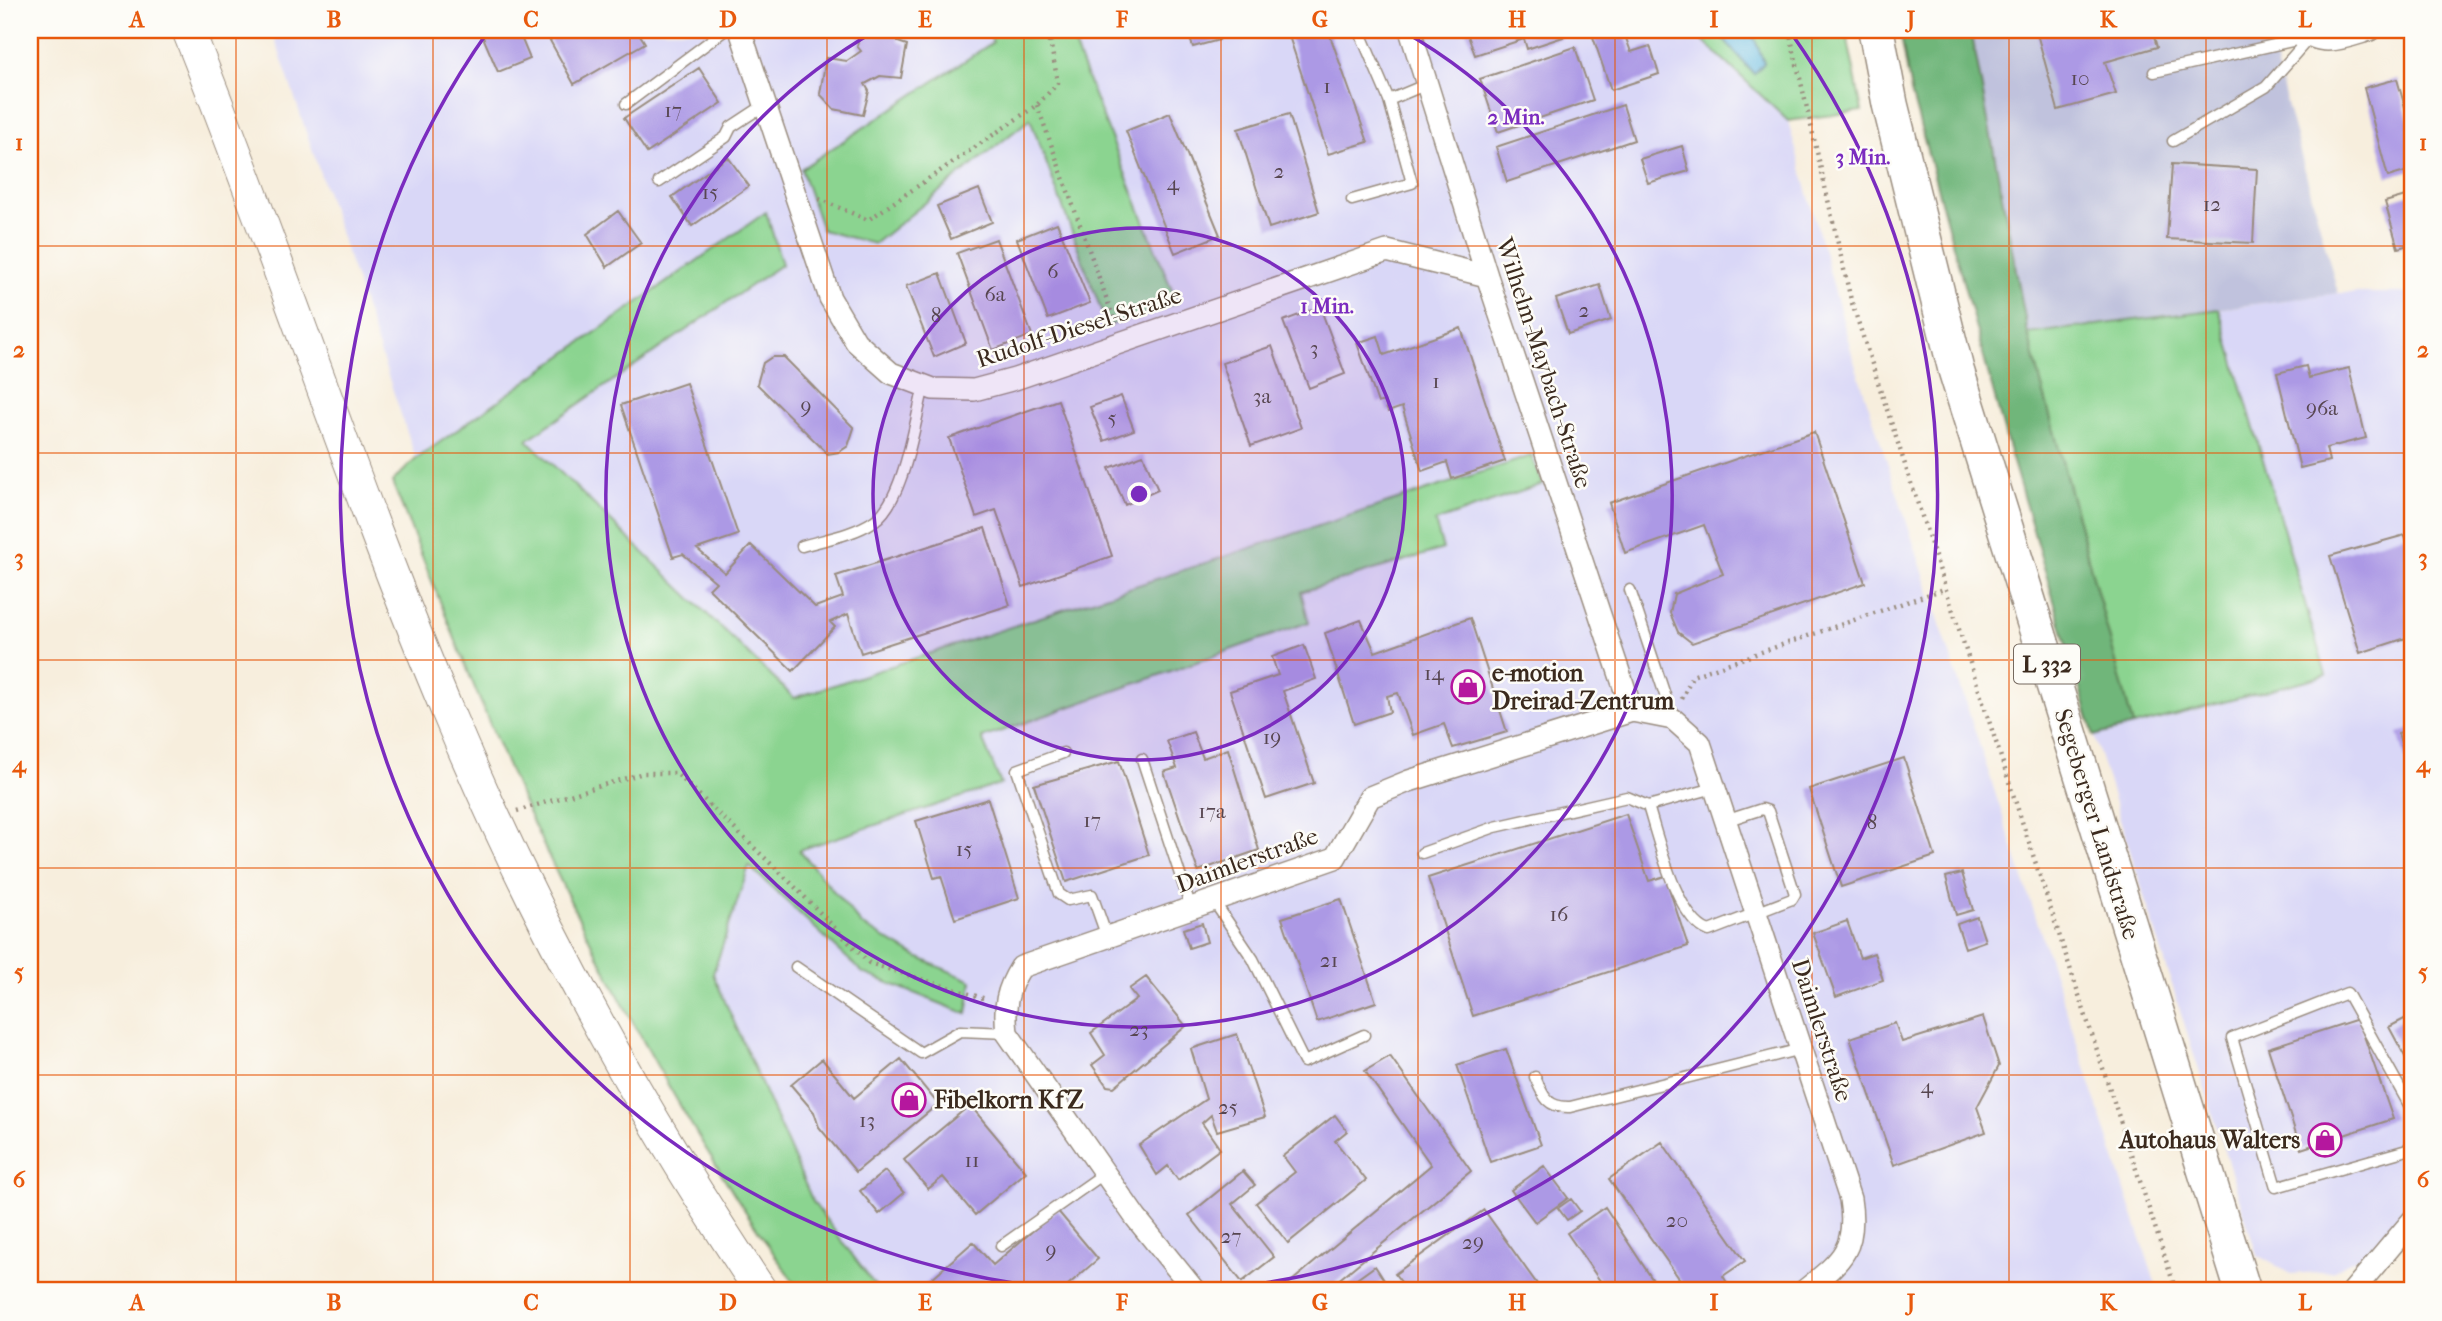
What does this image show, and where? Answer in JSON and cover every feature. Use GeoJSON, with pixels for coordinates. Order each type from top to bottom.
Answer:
{"type":"FeatureCollection","features":[{"type":"Feature","properties":{"kind":"main road"},"geometry":{"type":"LineString","coordinates":[[188,30],[246,173],[398,590],[498,825],[587,1004],[686,1179],[761,1291]]}},
{"type":"Feature","properties":{"kind":"main road","name":"Segeberger Landstraße"},"geometry":{"type":"LineString","coordinates":[[1876,30],[1890,104],[1956,370],[2244,1291]]}},
{"type":"Feature","properties":{"kind":"street","name":"Rudolf-Diesel-Straße"},"geometry":{"type":"LineString","coordinates":[[740,30],[830,298],[856,342],[891,373],[924,386],[974,390],[1015,379],[1387,251],[1487,276]]}},
{"type":"Feature","properties":{"kind":"street","name":"Wilhelm-Maybach-Straße"},"geometry":{"type":"LineString","coordinates":[[1410,30],[1487,276],[1632,711]]}},
{"type":"Feature","properties":{"kind":"street"},"geometry":{"type":"LineString","coordinates":[[2307,33],[2330,41],[2370,30]]}},
{"type":"Feature","properties":{"kind":"street","name":"Daimlerstraße"},"geometry":{"type":"LineString","coordinates":[[1195,1291],[1136,1218],[1007,1033],[1004,1004],[1007,989],[1021,967],[1335,858],[1370,797],[1409,781],[1632,711],[1673,719],[1700,743],[1850,1199],[1854,1225],[1849,1246],[1839,1263],[1804,1291]]}},
{"type":"Feature","properties":{"kind":"street"},"geometry":{"type":"LineString","coordinates":[[2353,1291],[2412,1221]]}},
{"type":"Feature","properties":{"kind":"lane"},"geometry":{"type":"LineString","coordinates":[[626,104],[726,30]]}},
{"type":"Feature","properties":{"kind":"lane"},"geometry":{"type":"LineString","coordinates":[[1352,200],[1412,183],[1389,100],[1359,30]]}},
{"type":"Feature","properties":{"kind":"lane"},"geometry":{"type":"LineString","coordinates":[[2154,72],[2307,33]]}},
{"type":"Feature","properties":{"kind":"lane"},"geometry":{"type":"LineString","coordinates":[[2173,141],[2266,87],[2307,33]]}},
{"type":"Feature","properties":{"kind":"lane"},"geometry":{"type":"LineString","coordinates":[[1389,100],[1427,84]]}},
{"type":"Feature","properties":{"kind":"lane"},"geometry":{"type":"LineString","coordinates":[[659,182],[726,137],[731,127],[765,104]]}},
{"type":"Feature","properties":{"kind":"lane"},"geometry":{"type":"LineString","coordinates":[[802,547],[860,529],[886,511],[895,494],[924,386]]}},
{"type":"Feature","properties":{"kind":"lane"},"geometry":{"type":"LineString","coordinates":[[1630,590],[1673,719]]}},
{"type":"Feature","properties":{"kind":"lane"},"geometry":{"type":"LineString","coordinates":[[1063,753],[1017,770],[1059,894],[1068,900],[1092,895],[1107,937]]}},
{"type":"Feature","properties":{"kind":"lane"},"geometry":{"type":"LineString","coordinates":[[1142,759],[1191,908]]}},
{"type":"Feature","properties":{"kind":"lane"},"geometry":{"type":"LineString","coordinates":[[1423,853],[1495,827],[1627,797],[1647,806],[1714,788]]}},
{"type":"Feature","properties":{"kind":"lane"},"geometry":{"type":"LineString","coordinates":[[1647,806],[1685,912],[1698,927],[1709,930],[1792,899],[1795,894],[1768,811],[1762,809],[1726,821]]}},
{"type":"Feature","properties":{"kind":"lane"},"geometry":{"type":"LineString","coordinates":[[1213,900],[1253,959],[1304,1062],[1364,1035]]}},
{"type":"Feature","properties":{"kind":"lane"},"geometry":{"type":"LineString","coordinates":[[796,967],[921,1053],[960,1031],[1007,1033]]}},
{"type":"Feature","properties":{"kind":"lane"},"geometry":{"type":"LineString","coordinates":[[2412,1110],[2347,993],[2232,1038],[2276,1187],[2407,1150],[2412,1143]]}},
{"type":"Feature","properties":{"kind":"lane"},"geometry":{"type":"LineString","coordinates":[[1535,1077],[1545,1100],[1558,1107],[1570,1107],[1801,1049]]}},
{"type":"Feature","properties":{"kind":"lane"},"geometry":{"type":"LineString","coordinates":[[1001,1246],[1105,1173]]}},
{"type":"Feature","properties":{"kind":"path"},"geometry":{"type":"LineString","coordinates":[[995,30],[997,36],[1052,41]]}},
{"type":"Feature","properties":{"kind":"path"},"geometry":{"type":"LineString","coordinates":[[795,188],[868,220],[1037,106],[1058,83],[1048,30]]}},
{"type":"Feature","properties":{"kind":"path"},"geometry":{"type":"LineString","coordinates":[[1789,30],[1851,300],[2176,1291]]}},
{"type":"Feature","properties":{"kind":"path"},"geometry":{"type":"LineString","coordinates":[[1037,106],[1121,341]]}},
{"type":"Feature","properties":{"kind":"path"},"geometry":{"type":"LineString","coordinates":[[1673,719],[1692,676],[1944,589]]}},
{"type":"Feature","properties":{"kind":"path"},"geometry":{"type":"LineString","coordinates":[[515,812],[643,773],[676,773],[791,883],[869,963],[1004,1004]]}},
{"type":"Feature","properties":{"kind":"path"},"geometry":{"type":"LineString","coordinates":[[509,799],[520,824]]}},
{"type":"Feature","properties":{"kind":"shaded area"},"geometry":{"type":"Polygon","coordinates":[[[272,30],[988,30],[993,42],[802,169],[875,243],[1030,119],[1108,326],[1176,303],[1068,30],[1692,30],[1788,121],[1854,361],[2158,1291],[879,1291],[813,1202],[712,974],[749,866],[863,973],[972,981],[919,958],[862,925],[799,850],[1001,784],[981,738],[1309,622],[1301,593],[1443,549],[1435,522],[1543,484],[1531,456],[794,698],[527,440],[782,264],[766,212],[416,459],[272,30]]]}},
{"type":"Feature","properties":{"kind":"shaded area"},"geometry":{"type":"Polygon","coordinates":[[[1971,30],[2267,30],[2338,293],[2028,334],[1971,30]]]}},
{"type":"Feature","properties":{"kind":"shaded area"},"geometry":{"type":"Polygon","coordinates":[[[2338,293],[2412,293],[2412,1201],[2377,1248],[2332,1271],[2291,1274],[2257,1255],[2094,736],[2326,675],[2219,309],[2338,293]]]}},
{"type":"Feature","properties":{"kind":"green space"},"geometry":{"type":"Polygon","coordinates":[[[988,30],[1068,30],[1177,303],[1107,326],[1030,119],[874,244],[822,230],[801,169],[993,42],[988,30]]]}},
{"type":"Feature","properties":{"kind":"green space"},"geometry":{"type":"Polygon","coordinates":[[[1692,30],[1715,30],[1754,74],[1764,63],[1751,30],[1846,30],[1862,111],[1788,121],[1692,30]]]}},
{"type":"Feature","properties":{"kind":"green space"},"geometry":{"type":"Polygon","coordinates":[[[1900,30],[1971,30],[2028,334],[2133,726],[2094,736],[2007,442],[1911,92],[1900,30]]]}},
{"type":"Feature","properties":{"kind":"green space"},"geometry":{"type":"Polygon","coordinates":[[[766,212],[782,264],[527,440],[794,698],[1531,456],[1543,484],[1435,522],[1443,549],[1301,592],[1309,622],[982,738],[1001,784],[799,850],[862,925],[919,958],[972,981],[967,1014],[863,973],[749,866],[713,974],[813,1202],[879,1291],[800,1291],[720,1172],[683,1111],[613,985],[548,855],[485,714],[392,482],[416,459],[766,212]]]}},
{"type":"Feature","properties":{"kind":"green space"},"geometry":{"type":"Polygon","coordinates":[[[2219,309],[2326,675],[2133,726],[2028,334],[2219,309]]]}},
{"type":"Feature","properties":{"kind":"water"},"geometry":{"type":"Polygon","coordinates":[[[1715,30],[1751,30],[1764,63],[1754,74],[1715,30]]]}},
{"type":"Feature","properties":{"kind":"building"},"geometry":{"type":"Polygon","coordinates":[[[480,30],[518,30],[530,59],[498,72],[480,30]]]}},
{"type":"Feature","properties":{"kind":"building"},"geometry":{"type":"Polygon","coordinates":[[[561,30],[637,30],[645,43],[574,84],[548,37],[561,30]]]}},
{"type":"Feature","properties":{"kind":"building"},"geometry":{"type":"Polygon","coordinates":[[[861,30],[897,30],[898,42],[907,45],[901,78],[880,76],[865,84],[869,91],[863,115],[834,109],[820,94],[826,58],[847,61],[861,51],[857,46],[861,30]]]}},
{"type":"Feature","properties":{"kind":"building"},"geometry":{"type":"Polygon","coordinates":[[[1187,30],[1215,30],[1219,40],[1193,47],[1187,30]]]}},
{"type":"Feature","properties":{"kind":"building"},"geometry":{"type":"Polygon","coordinates":[[[1287,30],[1328,30],[1368,142],[1328,154],[1287,30]]]}},
{"type":"Feature","properties":{"kind":"building"},"geometry":{"type":"Polygon","coordinates":[[[1466,30],[1561,30],[1563,37],[1527,49],[1524,39],[1475,55],[1466,30]]]}},
{"type":"Feature","properties":{"kind":"building"},"geometry":{"type":"Polygon","coordinates":[[[1606,30],[1623,30],[1631,52],[1650,46],[1659,74],[1611,90],[1592,34],[1606,30]]]}},
{"type":"Feature","properties":{"kind":"building"},"geometry":{"type":"Polygon","coordinates":[[[2036,30],[2152,30],[2157,47],[2105,62],[2116,94],[2058,110],[2036,30]]]}},
{"type":"Feature","properties":{"kind":"building"},"geometry":{"type":"Polygon","coordinates":[[[1575,47],[1593,100],[1498,132],[1480,79],[1575,47]]]}},
{"type":"Feature","properties":{"kind":"building"},"geometry":{"type":"Polygon","coordinates":[[[699,68],[722,103],[647,153],[624,118],[699,68]]]}},
{"type":"Feature","properties":{"kind":"building"},"geometry":{"type":"Polygon","coordinates":[[[2397,79],[2412,132],[2412,170],[2388,177],[2364,88],[2397,79]]]}},
{"type":"Feature","properties":{"kind":"building"},"geometry":{"type":"Polygon","coordinates":[[[1623,105],[1634,140],[1507,182],[1496,147],[1623,105]]]}},
{"type":"Feature","properties":{"kind":"building"},"geometry":{"type":"Polygon","coordinates":[[[1170,113],[1220,235],[1175,253],[1126,131],[1170,113]]]}},
{"type":"Feature","properties":{"kind":"building"},"geometry":{"type":"Polygon","coordinates":[[[1289,114],[1319,212],[1269,228],[1238,129],[1289,114]]]}},
{"type":"Feature","properties":{"kind":"building"},"geometry":{"type":"Polygon","coordinates":[[[1682,146],[1689,171],[1648,183],[1640,159],[1682,146]]]}},
{"type":"Feature","properties":{"kind":"building"},"geometry":{"type":"Polygon","coordinates":[[[728,157],[749,186],[692,226],[672,197],[728,157]]]}},
{"type":"Feature","properties":{"kind":"building"},"geometry":{"type":"Polygon","coordinates":[[[2172,164],[2257,169],[2253,243],[2167,239],[2172,164]]]}},
{"type":"Feature","properties":{"kind":"building"},"geometry":{"type":"Polygon","coordinates":[[[979,189],[992,222],[951,239],[937,206],[979,189]]]}},
{"type":"Feature","properties":{"kind":"building"},"geometry":{"type":"Polygon","coordinates":[[[2412,194],[2412,244],[2398,248],[2385,202],[2412,194]]]}},
{"type":"Feature","properties":{"kind":"building"},"geometry":{"type":"Polygon","coordinates":[[[618,211],[641,243],[607,267],[587,234],[618,211]]]}},
{"type":"Feature","properties":{"kind":"building"},"geometry":{"type":"Polygon","coordinates":[[[1057,223],[1090,303],[1048,319],[1017,239],[1057,223]]]}},
{"type":"Feature","properties":{"kind":"building"},"geometry":{"type":"Polygon","coordinates":[[[996,239],[1032,335],[993,350],[957,253],[996,239]]]}},
{"type":"Feature","properties":{"kind":"building"},"geometry":{"type":"Polygon","coordinates":[[[940,273],[966,343],[934,357],[906,286],[940,273]]]}},
{"type":"Feature","properties":{"kind":"building"},"geometry":{"type":"Polygon","coordinates":[[[1600,285],[1611,320],[1568,334],[1556,299],[1600,285]]]}},
{"type":"Feature","properties":{"kind":"building"},"geometry":{"type":"Polygon","coordinates":[[[1320,307],[1345,374],[1309,388],[1283,321],[1320,307]]]}},
{"type":"Feature","properties":{"kind":"building"},"geometry":{"type":"Polygon","coordinates":[[[1461,328],[1505,461],[1452,479],[1447,462],[1422,471],[1402,407],[1388,412],[1384,401],[1378,403],[1357,343],[1378,336],[1384,355],[1461,328]]]}},
{"type":"Feature","properties":{"kind":"building"},"geometry":{"type":"Polygon","coordinates":[[[1272,346],[1301,428],[1251,446],[1222,363],[1272,346]]]}},
{"type":"Feature","properties":{"kind":"building"},"geometry":{"type":"Polygon","coordinates":[[[772,357],[784,357],[854,428],[848,446],[839,452],[828,454],[757,384],[763,363],[772,357]]]}},
{"type":"Feature","properties":{"kind":"building"},"geometry":{"type":"Polygon","coordinates":[[[2306,366],[2309,378],[2349,368],[2366,438],[2326,448],[2329,461],[2300,468],[2277,373],[2306,366]]]}},
{"type":"Feature","properties":{"kind":"building"},"geometry":{"type":"Polygon","coordinates":[[[686,383],[738,535],[697,549],[725,573],[751,545],[815,607],[843,597],[836,576],[985,528],[1010,605],[861,653],[848,614],[830,622],[835,627],[793,671],[709,589],[716,582],[683,554],[673,557],[621,405],[686,383]]]}},
{"type":"Feature","properties":{"kind":"building"},"geometry":{"type":"Polygon","coordinates":[[[1121,396],[1134,430],[1104,441],[1090,407],[1121,396]]]}},
{"type":"Feature","properties":{"kind":"building"},"geometry":{"type":"Polygon","coordinates":[[[1058,400],[1112,556],[1023,587],[996,510],[976,517],[949,438],[1058,400]]]}},
{"type":"Feature","properties":{"kind":"building"},"geometry":{"type":"Polygon","coordinates":[[[1814,432],[1865,583],[1692,643],[1678,632],[1670,613],[1674,594],[1723,574],[1704,525],[1625,553],[1609,503],[1814,432]]]}},
{"type":"Feature","properties":{"kind":"building"},"geometry":{"type":"Polygon","coordinates":[[[1143,455],[1158,490],[1125,505],[1109,468],[1143,455]]]}},
{"type":"Feature","properties":{"kind":"building"},"geometry":{"type":"Polygon","coordinates":[[[2405,535],[2412,559],[2412,636],[2360,653],[2330,556],[2405,535]]]}},
{"type":"Feature","properties":{"kind":"building"},"geometry":{"type":"Polygon","coordinates":[[[1470,618],[1507,732],[1453,748],[1444,724],[1413,735],[1398,693],[1387,696],[1390,712],[1354,724],[1325,633],[1361,620],[1375,652],[1470,618]]]}},
{"type":"Feature","properties":{"kind":"building"},"geometry":{"type":"Polygon","coordinates":[[[1304,645],[1316,679],[1283,691],[1314,783],[1266,799],[1230,691],[1278,675],[1272,657],[1304,645]]]}},
{"type":"Feature","properties":{"kind":"building"},"geometry":{"type":"Polygon","coordinates":[[[2412,729],[2412,769],[2409,770],[2398,733],[2412,729]]]}},
{"type":"Feature","properties":{"kind":"building"},"geometry":{"type":"Polygon","coordinates":[[[1193,732],[1203,758],[1228,749],[1259,850],[1198,871],[1164,772],[1177,768],[1167,741],[1193,732]]]}},
{"type":"Feature","properties":{"kind":"building"},"geometry":{"type":"Polygon","coordinates":[[[1904,758],[1935,856],[1841,887],[1809,789],[1904,758]]]}},
{"type":"Feature","properties":{"kind":"building"},"geometry":{"type":"Polygon","coordinates":[[[1119,761],[1149,855],[1066,882],[1034,785],[1119,761]]]}},
{"type":"Feature","properties":{"kind":"building"},"geometry":{"type":"Polygon","coordinates":[[[988,799],[1019,898],[955,919],[941,876],[934,878],[916,821],[988,799]]]}},
{"type":"Feature","properties":{"kind":"building"},"geometry":{"type":"Polygon","coordinates":[[[1626,814],[1649,881],[1665,876],[1688,946],[1473,1016],[1428,878],[1626,814]]]}},
{"type":"Feature","properties":{"kind":"building"},"geometry":{"type":"Polygon","coordinates":[[[1962,873],[1973,910],[1956,915],[1946,877],[1962,873]]]}},
{"type":"Feature","properties":{"kind":"building"},"geometry":{"type":"Polygon","coordinates":[[[1341,899],[1376,1002],[1317,1022],[1282,918],[1341,899]]]}},
{"type":"Feature","properties":{"kind":"building"},"geometry":{"type":"Polygon","coordinates":[[[1977,917],[1985,941],[1965,948],[1957,924],[1977,917]]]}},
{"type":"Feature","properties":{"kind":"building"},"geometry":{"type":"Polygon","coordinates":[[[1847,921],[1860,958],[1874,953],[1883,980],[1836,997],[1813,933],[1847,921]]]}},
{"type":"Feature","properties":{"kind":"building"},"geometry":{"type":"Polygon","coordinates":[[[1202,923],[1207,942],[1189,948],[1183,929],[1202,923]]]}},
{"type":"Feature","properties":{"kind":"building"},"geometry":{"type":"Polygon","coordinates":[[[1146,977],[1186,1026],[1114,1087],[1107,1086],[1092,1065],[1105,1055],[1091,1033],[1137,999],[1129,989],[1146,977]]]}},
{"type":"Feature","properties":{"kind":"building"},"geometry":{"type":"Polygon","coordinates":[[[2412,1015],[2412,1062],[2409,1064],[2389,1027],[2412,1015]]]}},
{"type":"Feature","properties":{"kind":"building"},"geometry":{"type":"Polygon","coordinates":[[[1983,1017],[1999,1066],[1977,1107],[1986,1132],[1894,1165],[1850,1038],[1895,1023],[1902,1042],[1983,1017]]]}},
{"type":"Feature","properties":{"kind":"building"},"geometry":{"type":"Polygon","coordinates":[[[2358,1019],[2393,1119],[2301,1149],[2268,1048],[2358,1019]]]}},
{"type":"Feature","properties":{"kind":"building"},"geometry":{"type":"Polygon","coordinates":[[[1237,1034],[1265,1117],[1217,1131],[1211,1115],[1202,1123],[1220,1149],[1178,1180],[1168,1166],[1157,1175],[1139,1145],[1206,1099],[1191,1049],[1237,1034]]]}},
{"type":"Feature","properties":{"kind":"building"},"geometry":{"type":"Polygon","coordinates":[[[1506,1049],[1541,1145],[1490,1162],[1457,1065],[1506,1049]]]}},
{"type":"Feature","properties":{"kind":"building"},"geometry":{"type":"Polygon","coordinates":[[[1390,1056],[1471,1171],[1325,1291],[1280,1291],[1431,1165],[1365,1071],[1390,1056]]]}},
{"type":"Feature","properties":{"kind":"building"},"geometry":{"type":"Polygon","coordinates":[[[822,1059],[854,1098],[901,1059],[938,1104],[856,1172],[819,1127],[814,1112],[791,1085],[822,1059]]]}},
{"type":"Feature","properties":{"kind":"building"},"geometry":{"type":"Polygon","coordinates":[[[970,1105],[1026,1172],[975,1215],[943,1177],[928,1189],[904,1160],[970,1105]]]}},
{"type":"Feature","properties":{"kind":"building"},"geometry":{"type":"Polygon","coordinates":[[[1335,1115],[1347,1131],[1335,1141],[1366,1180],[1288,1243],[1256,1203],[1295,1172],[1283,1156],[1335,1115]]]}},
{"type":"Feature","properties":{"kind":"building"},"geometry":{"type":"Polygon","coordinates":[[[1662,1142],[1745,1261],[1723,1276],[1732,1291],[1688,1291],[1609,1179],[1662,1142]]]}},
{"type":"Feature","properties":{"kind":"building"},"geometry":{"type":"Polygon","coordinates":[[[1544,1166],[1568,1198],[1535,1222],[1511,1190],[1544,1166]]]}},
{"type":"Feature","properties":{"kind":"building"},"geometry":{"type":"Polygon","coordinates":[[[885,1171],[904,1193],[879,1214],[860,1191],[885,1171]]]}},
{"type":"Feature","properties":{"kind":"building"},"geometry":{"type":"Polygon","coordinates":[[[1243,1171],[1255,1185],[1232,1204],[1274,1257],[1242,1282],[1189,1215],[1243,1171]]]}},
{"type":"Feature","properties":{"kind":"building"},"geometry":{"type":"Polygon","coordinates":[[[1571,1199],[1580,1211],[1567,1220],[1558,1208],[1571,1199]]]}},
{"type":"Feature","properties":{"kind":"building"},"geometry":{"type":"Polygon","coordinates":[[[1605,1207],[1660,1291],[1607,1291],[1567,1233],[1605,1207]]]}},
{"type":"Feature","properties":{"kind":"building"},"geometry":{"type":"Polygon","coordinates":[[[1057,1210],[1098,1259],[1061,1291],[926,1291],[922,1287],[973,1242],[993,1265],[1057,1210]]]}},
{"type":"Feature","properties":{"kind":"building"},"geometry":{"type":"Polygon","coordinates":[[[1484,1210],[1542,1291],[1408,1291],[1395,1274],[1484,1210]]]}},
{"type":"Feature","properties":{"kind":"building"},"geometry":{"type":"Polygon","coordinates":[[[1375,1266],[1384,1280],[1368,1291],[1355,1291],[1350,1284],[1375,1266]]]}},
{"type":"Feature","properties":{"kind":"place","name":"e-motion Dreirad-Zentrum"},"geometry":{"type":"Point","coordinates":[1468,687]}},
{"type":"Feature","properties":{"kind":"place","name":"Fibelkorn KfZ"},"geometry":{"type":"Point","coordinates":[909,1100]}},
{"type":"Feature","properties":{"kind":"place","name":"Autohaus Walters"},"geometry":{"type":"Point","coordinates":[2325,1140]}}]}
